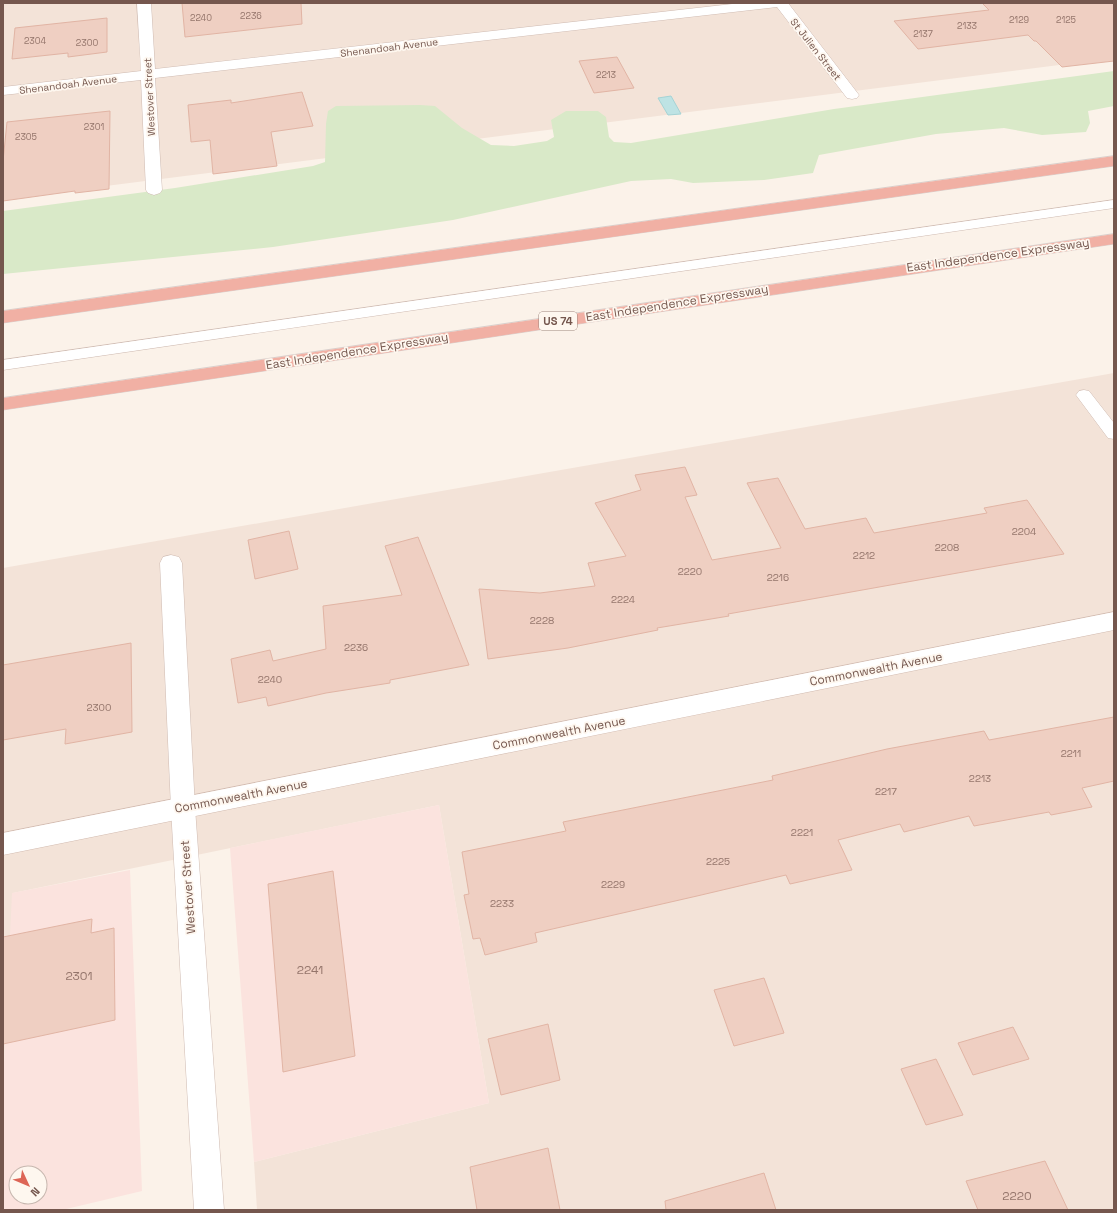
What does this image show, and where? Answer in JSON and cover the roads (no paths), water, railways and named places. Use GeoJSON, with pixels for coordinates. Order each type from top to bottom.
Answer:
{"type":"FeatureCollection","features":[{"type":"Feature","properties":{"kind":"highway"},"geometry":{"type":"LineString","coordinates":[[3,317],[1114,161]]}},
{"type":"Feature","properties":{"kind":"highway","name":"East Independence Expressway"},"geometry":{"type":"LineString","coordinates":[[3,404],[1114,238]]}},
{"type":"Feature","properties":{"kind":"street","name":"Westover Street"},"geometry":{"type":"LineString","coordinates":[[144,3],[154,190]]}},
{"type":"Feature","properties":{"kind":"street","name":"Shenandoah Avenue"},"geometry":{"type":"LineString","coordinates":[[3,91],[776,3]]}},
{"type":"Feature","properties":{"kind":"street","name":"St Julien Street"},"geometry":{"type":"LineString","coordinates":[[781,3],[852,95]]}},
{"type":"Feature","properties":{"kind":"street","name":"Westover Street"},"geometry":{"type":"LineString","coordinates":[[171,563],[182,808],[210,1210]]}},
{"type":"Feature","properties":{"kind":"street","name":"Commonwealth Avenue"},"geometry":{"type":"LineString","coordinates":[[3,844],[1114,621]]}},
{"type":"Feature","properties":{"kind":"lane"},"geometry":{"type":"LineString","coordinates":[[3,364],[1114,204]]}},
{"type":"Feature","properties":{"kind":"lane"},"geometry":{"type":"LineString","coordinates":[[1084,395],[1114,434]]}},
{"type":"Feature","properties":{"kind":"water"},"geometry":{"type":"Polygon","coordinates":[[[671,96],[681,114],[668,115],[658,98],[671,96]]]}}]}
